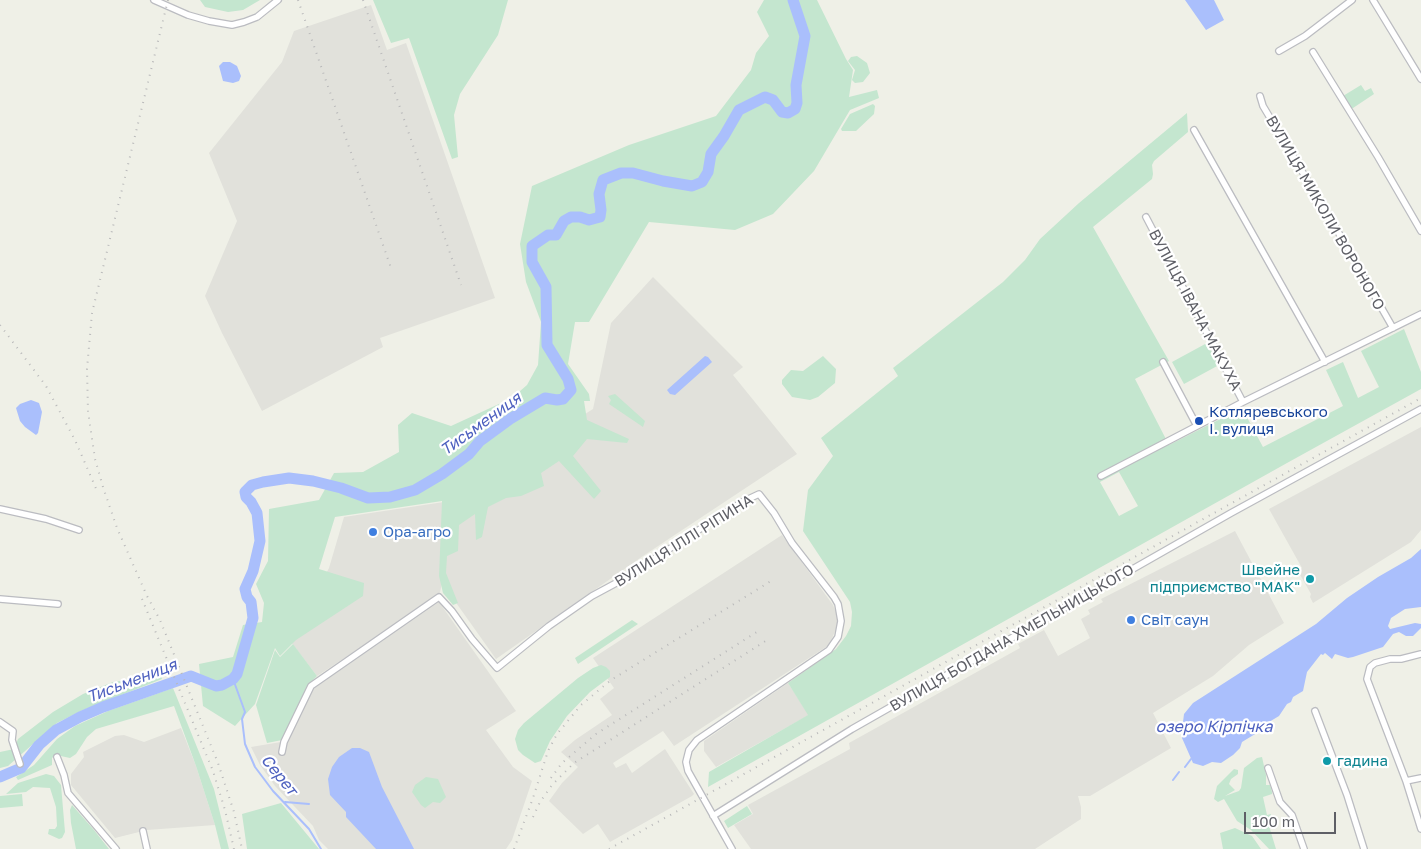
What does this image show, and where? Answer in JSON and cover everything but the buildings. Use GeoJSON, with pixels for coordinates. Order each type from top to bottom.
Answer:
{"type":"FeatureCollection","features":[{"type":"Feature","properties":{"kind":"street"},"geometry":{"type":"LineString","coordinates":[[154,0],[188,15],[232,25],[256,17],[278,0]]}},
{"type":"Feature","properties":{"kind":"street"},"geometry":{"type":"LineString","coordinates":[[1279,51],[1304,36],[1352,0]]}},
{"type":"Feature","properties":{"kind":"street"},"geometry":{"type":"LineString","coordinates":[[1373,0],[1421,78]]}},
{"type":"Feature","properties":{"kind":"street"},"geometry":{"type":"LineString","coordinates":[[1313,52],[1421,231]]}},
{"type":"Feature","properties":{"kind":"street","name":"ВУЛИЦЯ МИКОЛИ ВОРОНОГО"},"geometry":{"type":"LineString","coordinates":[[1260,96],[1263,106],[1334,223],[1393,328]]}},
{"type":"Feature","properties":{"kind":"street"},"geometry":{"type":"LineString","coordinates":[[1194,130],[1325,362]]}},
{"type":"Feature","properties":{"kind":"street","name":"ВУЛИЦЯ ІВАНА МАКУХА"},"geometry":{"type":"LineString","coordinates":[[1146,217],[1243,402]]}},
{"type":"Feature","properties":{"kind":"street"},"geometry":{"type":"LineString","coordinates":[[1101,476],[1243,402],[1421,314]]}},
{"type":"Feature","properties":{"kind":"street"},"geometry":{"type":"LineString","coordinates":[[1163,362],[1197,426]]}},
{"type":"Feature","properties":{"kind":"street","name":"ВУЛИЦЯ БОГДАНА ХМЕЛЬНИЦЬКОГО"},"geometry":{"type":"LineString","coordinates":[[713,816],[852,729],[1237,510],[1421,409]]}},
{"type":"Feature","properties":{"kind":"street","name":"ВУЛИЦЯ ІЛЛІ РІПИНА"},"geometry":{"type":"LineString","coordinates":[[282,752],[284,742],[311,686],[439,598],[497,668],[549,626],[592,596],[618,582],[742,502],[759,494],[774,513],[792,544],[834,597],[838,604],[841,621],[838,636],[829,650],[691,745],[686,762],[688,771],[732,849]]}},
{"type":"Feature","properties":{"kind":"street"},"geometry":{"type":"LineString","coordinates":[[0,509],[53,521],[79,530]]}},
{"type":"Feature","properties":{"kind":"street"},"geometry":{"type":"LineString","coordinates":[[0,599],[58,604]]}},
{"type":"Feature","properties":{"kind":"street"},"geometry":{"type":"LineString","coordinates":[[1421,654],[1375,663],[1370,667],[1366,679],[1406,781],[1421,829]]}},
{"type":"Feature","properties":{"kind":"street"},"geometry":{"type":"LineString","coordinates":[[1314,711],[1347,795],[1364,849]]}},
{"type":"Feature","properties":{"kind":"street"},"geometry":{"type":"LineString","coordinates":[[0,722],[13,731],[12,740],[20,764]]}},
{"type":"Feature","properties":{"kind":"street"},"geometry":{"type":"LineString","coordinates":[[57,757],[68,793],[116,849]]}},
{"type":"Feature","properties":{"kind":"street"},"geometry":{"type":"LineString","coordinates":[[1268,768],[1280,802],[1292,815],[1304,849]]}},
{"type":"Feature","properties":{"kind":"street"},"geometry":{"type":"LineString","coordinates":[[1406,781],[1421,778]]}},
{"type":"Feature","properties":{"kind":"street"},"geometry":{"type":"LineString","coordinates":[[143,831],[147,849]]}},
{"type":"Feature","properties":{"kind":"shaded area"},"geometry":{"type":"Polygon","coordinates":[[[371,5],[387,50],[406,43],[495,298],[380,338],[383,347],[262,411],[205,296],[237,221],[209,153],[282,62],[294,31],[371,5]]]}},
{"type":"Feature","properties":{"kind":"shaded area"},"geometry":{"type":"Polygon","coordinates":[[[653,277],[743,367],[733,375],[797,454],[643,556],[496,659],[442,583],[440,592],[434,599],[317,676],[291,642],[329,568],[344,517],[444,502],[593,409],[611,323],[653,277]]]}},
{"type":"Feature","properties":{"kind":"shaded area"},"geometry":{"type":"Polygon","coordinates":[[[1421,427],[1421,530],[1411,542],[1313,603],[1310,597],[1311,594],[1298,571],[1302,568],[1269,509],[1421,427]]]}},
{"type":"Feature","properties":{"kind":"shaded area"},"geometry":{"type":"Polygon","coordinates":[[[1235,531],[1284,623],[1249,645],[1213,676],[1153,713],[1171,748],[1090,796],[1078,796],[1081,807],[1081,819],[1035,849],[751,849],[734,825],[753,814],[748,805],[850,749],[849,743],[1020,648],[1018,644],[1044,630],[1058,656],[1090,638],[1081,619],[1090,614],[1088,610],[1103,602],[1101,599],[1235,531]]]}},
{"type":"Feature","properties":{"kind":"shaded area"},"geometry":{"type":"Polygon","coordinates":[[[782,535],[833,605],[837,615],[837,627],[829,645],[674,746],[663,731],[613,763],[616,768],[626,763],[632,773],[665,749],[694,794],[610,842],[598,824],[583,834],[549,801],[562,783],[578,767],[561,752],[612,715],[600,699],[614,688],[593,658],[782,535]]]}},
{"type":"Feature","properties":{"kind":"shaded area"},"geometry":{"type":"Polygon","coordinates":[[[439,602],[516,711],[486,730],[513,767],[532,781],[512,840],[506,849],[328,849],[319,840],[313,826],[275,786],[260,765],[251,747],[287,741],[309,692],[439,602]]]}},
{"type":"Feature","properties":{"kind":"shaded area"},"geometry":{"type":"Polygon","coordinates":[[[788,683],[809,715],[716,767],[704,751],[704,741],[788,683]]]}},
{"type":"Feature","properties":{"kind":"shaded area"},"geometry":{"type":"Polygon","coordinates":[[[181,728],[196,766],[215,825],[147,830],[115,838],[71,785],[71,774],[84,757],[83,752],[115,736],[124,735],[144,742],[181,728]]]}},
{"type":"Feature","properties":{"kind":"green space"},"geometry":{"type":"Polygon","coordinates":[[[200,0],[260,0],[243,10],[228,12],[205,7],[200,0]]]}},
{"type":"Feature","properties":{"kind":"green space"},"geometry":{"type":"Polygon","coordinates":[[[373,0],[508,0],[498,35],[460,94],[454,115],[458,157],[452,159],[409,38],[391,43],[373,0]]]}},
{"type":"Feature","properties":{"kind":"green space"},"geometry":{"type":"Polygon","coordinates":[[[764,0],[817,0],[853,70],[849,97],[877,90],[879,98],[850,110],[814,171],[773,214],[735,230],[649,222],[589,322],[575,322],[568,364],[589,394],[590,401],[584,401],[587,420],[629,439],[627,443],[587,439],[573,456],[601,491],[594,499],[559,461],[541,473],[544,486],[521,496],[506,498],[488,507],[482,537],[476,540],[475,514],[459,525],[458,551],[447,556],[446,573],[458,603],[453,605],[443,593],[439,576],[442,501],[335,517],[319,569],[364,583],[363,596],[296,640],[280,656],[275,648],[255,704],[235,726],[203,706],[199,664],[233,657],[243,625],[262,622],[264,603],[256,584],[268,561],[269,509],[319,500],[334,473],[363,472],[399,452],[398,425],[412,413],[451,426],[512,398],[527,385],[538,365],[541,322],[526,282],[520,244],[532,186],[629,145],[716,116],[751,70],[756,53],[769,36],[757,12],[764,0]]]}},
{"type":"Feature","properties":{"kind":"green space"},"geometry":{"type":"Polygon","coordinates":[[[857,56],[867,63],[870,73],[863,82],[855,83],[852,80],[855,70],[848,61],[851,57],[857,56]]]}},
{"type":"Feature","properties":{"kind":"green space"},"geometry":{"type":"Polygon","coordinates":[[[1361,85],[1365,91],[1371,88],[1374,94],[1353,108],[1350,108],[1343,96],[1361,85]]]}},
{"type":"Feature","properties":{"kind":"green space"},"geometry":{"type":"Polygon","coordinates":[[[873,104],[875,106],[874,114],[856,131],[842,131],[841,129],[850,114],[873,104]]]}},
{"type":"Feature","properties":{"kind":"green space"},"geometry":{"type":"Polygon","coordinates":[[[1187,113],[1188,132],[1154,161],[1152,165],[1152,179],[1093,227],[1169,361],[1135,379],[1169,445],[1242,408],[1263,447],[1343,406],[1326,370],[1343,362],[1358,398],[1379,387],[1361,351],[1404,329],[1421,372],[1421,389],[708,787],[709,772],[808,715],[788,683],[836,649],[851,626],[852,612],[850,602],[803,531],[808,490],[833,456],[821,438],[898,376],[893,368],[1003,282],[1025,260],[1040,239],[1079,203],[1187,113]],[[1119,472],[1100,482],[1119,516],[1138,506],[1119,472]]]}},
{"type":"Feature","properties":{"kind":"green space"},"geometry":{"type":"Polygon","coordinates":[[[1207,343],[1219,365],[1184,384],[1172,362],[1207,343]]]}},
{"type":"Feature","properties":{"kind":"green space"},"geometry":{"type":"Polygon","coordinates":[[[823,356],[836,369],[835,383],[818,397],[810,400],[792,397],[782,384],[782,380],[791,370],[803,371],[823,356]]]}},
{"type":"Feature","properties":{"kind":"green space"},"geometry":{"type":"Polygon","coordinates":[[[615,394],[645,421],[643,427],[609,404],[611,400],[608,396],[615,394]]]}},
{"type":"Feature","properties":{"kind":"green space"},"geometry":{"type":"Polygon","coordinates":[[[632,620],[638,624],[578,664],[575,658],[632,620]]]}},
{"type":"Feature","properties":{"kind":"green space"},"geometry":{"type":"Polygon","coordinates":[[[293,644],[317,676],[307,686],[282,740],[267,743],[256,705],[275,650],[280,657],[293,644]]]}},
{"type":"Feature","properties":{"kind":"green space"},"geometry":{"type":"Polygon","coordinates":[[[601,665],[610,671],[610,677],[590,692],[567,716],[550,741],[541,761],[535,763],[523,755],[518,750],[515,739],[518,730],[524,723],[578,678],[601,665]]]}},
{"type":"Feature","properties":{"kind":"green space"},"geometry":{"type":"Polygon","coordinates":[[[159,671],[162,679],[81,711],[57,723],[8,766],[0,768],[0,752],[14,749],[18,739],[53,712],[83,694],[113,682],[134,679],[159,671]]]}},
{"type":"Feature","properties":{"kind":"green space"},"geometry":{"type":"Polygon","coordinates":[[[173,688],[214,789],[229,849],[221,849],[196,766],[174,706],[96,729],[87,737],[76,754],[70,758],[56,755],[52,758],[52,765],[18,780],[16,777],[34,765],[57,739],[75,726],[108,711],[173,688]]]}},
{"type":"Feature","properties":{"kind":"green space"},"geometry":{"type":"Polygon","coordinates":[[[1262,757],[1266,785],[1270,785],[1272,792],[1272,794],[1263,797],[1267,815],[1271,814],[1269,826],[1276,849],[1269,849],[1251,830],[1237,821],[1224,799],[1218,802],[1214,799],[1217,786],[1234,769],[1238,770],[1238,774],[1231,779],[1229,784],[1235,790],[1225,796],[1239,791],[1244,768],[1257,758],[1262,757]]]}},
{"type":"Feature","properties":{"kind":"green space"},"geometry":{"type":"Polygon","coordinates":[[[46,774],[54,776],[61,785],[65,832],[62,838],[59,839],[48,834],[49,829],[55,829],[57,826],[56,807],[50,788],[33,787],[26,792],[6,794],[18,783],[46,774]]]}},
{"type":"Feature","properties":{"kind":"green space"},"geometry":{"type":"Polygon","coordinates":[[[426,777],[438,779],[446,797],[440,803],[433,802],[425,808],[412,792],[415,785],[426,777]]]}},
{"type":"Feature","properties":{"kind":"green space"},"geometry":{"type":"Polygon","coordinates":[[[22,794],[23,806],[0,808],[0,796],[22,794]]]}},
{"type":"Feature","properties":{"kind":"green space"},"geometry":{"type":"Polygon","coordinates":[[[281,803],[319,849],[247,849],[242,814],[281,803]]]}},
{"type":"Feature","properties":{"kind":"green space"},"geometry":{"type":"Polygon","coordinates":[[[72,805],[109,849],[76,849],[71,823],[70,810],[72,805]]]}},
{"type":"Feature","properties":{"kind":"green space"},"geometry":{"type":"Polygon","coordinates":[[[747,806],[752,814],[728,828],[724,821],[747,806]]]}},
{"type":"Feature","properties":{"kind":"green space"},"geometry":{"type":"Polygon","coordinates":[[[1235,828],[1252,836],[1261,849],[1223,849],[1220,833],[1235,828]]]}},
{"type":"Feature","properties":{"kind":"water"},"geometry":{"type":"Polygon","coordinates":[[[1185,0],[1214,0],[1224,20],[1206,30],[1185,0]]]}},
{"type":"Feature","properties":{"kind":"water"},"geometry":{"type":"Polygon","coordinates":[[[223,62],[230,62],[237,66],[241,76],[239,81],[233,83],[223,81],[219,66],[223,62]]]}},
{"type":"Feature","properties":{"kind":"water"},"geometry":{"type":"Polygon","coordinates":[[[705,356],[712,362],[675,395],[670,394],[667,390],[705,356]]]}},
{"type":"Feature","properties":{"kind":"water"},"geometry":{"type":"Polygon","coordinates":[[[31,400],[39,403],[42,412],[36,435],[20,421],[16,408],[20,404],[31,400]]]}},
{"type":"Feature","properties":{"kind":"water","name":"озеро Кірпічка"},"geometry":{"type":"Polygon","coordinates":[[[1421,549],[1421,607],[1405,609],[1391,618],[1388,626],[1390,629],[1415,623],[1421,624],[1421,628],[1413,636],[1406,636],[1399,632],[1393,634],[1383,647],[1348,658],[1335,654],[1332,659],[1325,653],[1321,654],[1307,672],[1303,691],[1293,697],[1279,716],[1242,742],[1240,748],[1233,755],[1221,763],[1212,762],[1203,766],[1193,763],[1182,738],[1182,730],[1184,714],[1193,703],[1316,624],[1347,598],[1411,558],[1421,549]]]}},
{"type":"Feature","properties":{"kind":"water"},"geometry":{"type":"Polygon","coordinates":[[[352,748],[360,748],[369,752],[382,787],[414,849],[376,849],[346,817],[346,812],[330,795],[328,779],[332,767],[339,757],[352,748]]]}},
{"type":"Feature","properties":{"kind":"waterway","name":"Тисьмениця"},"geometry":{"type":"LineString","coordinates":[[0,777],[21,768],[39,745],[56,730],[103,707],[191,676],[216,686],[233,679],[237,674],[253,618],[251,602],[247,597],[245,589],[253,571],[260,541],[257,513],[246,497],[245,492],[252,485],[289,478],[313,481],[341,488],[368,498],[390,497],[415,490],[442,474],[469,454],[480,441],[510,419],[545,398],[563,399],[571,390],[568,379],[547,345],[546,287],[532,262],[532,246],[548,235],[556,235],[564,221],[571,217],[589,220],[600,217],[599,194],[603,180],[621,173],[633,173],[692,186],[702,182],[708,172],[711,154],[739,110],[765,97],[773,100],[782,112],[788,113],[795,109],[797,103],[796,85],[805,36],[793,0]]}},
{"type":"Feature","properties":{"kind":"waterway","name":"Серет"},"geometry":{"type":"LineString","coordinates":[[233,679],[245,712],[242,719],[245,744],[255,767],[273,791],[309,829],[321,849]]}},
{"type":"Feature","properties":{"kind":"waterway"},"geometry":{"type":"LineString","coordinates":[[1185,767],[1191,759]]}},
{"type":"Feature","properties":{"kind":"waterway"},"geometry":{"type":"LineString","coordinates":[[1173,780],[1179,772]]}},
{"type":"Feature","properties":{"kind":"waterway"},"geometry":{"type":"LineString","coordinates":[[285,802],[309,804]]}},
{"type":"Feature","properties":{"kind":"railway"},"geometry":{"type":"LineString","coordinates":[[168,0],[92,313],[87,369],[88,411],[95,459],[117,528],[147,596],[160,620],[218,763],[234,812],[242,849]]}},
{"type":"Feature","properties":{"kind":"railway"},"geometry":{"type":"LineString","coordinates":[[298,0],[391,268]]}},
{"type":"Feature","properties":{"kind":"railway"},"geometry":{"type":"LineString","coordinates":[[363,0],[461,285]]}},
{"type":"Feature","properties":{"kind":"railway"},"geometry":{"type":"LineString","coordinates":[[0,325],[46,386],[75,440],[98,493]]}},
{"type":"Feature","properties":{"kind":"railway"},"geometry":{"type":"LineString","coordinates":[[609,849],[1421,398]]}},
{"type":"Feature","properties":{"kind":"railway"},"geometry":{"type":"LineString","coordinates":[[514,849],[548,751],[557,734],[581,705],[611,680],[771,581]]}},
{"type":"Feature","properties":{"kind":"railway"},"geometry":{"type":"LineString","coordinates":[[142,599],[213,771],[234,849]]}},
{"type":"Feature","properties":{"kind":"railway"},"geometry":{"type":"LineString","coordinates":[[551,778],[562,763],[596,734],[760,630]]}},
{"type":"Feature","properties":{"kind":"railway"},"geometry":{"type":"LineString","coordinates":[[533,817],[540,802],[552,785],[574,763],[767,640]]}},
{"type":"Feature","properties":{"kind":"place","name":"Котляревського І. вулиця"},"geometry":{"type":"Point","coordinates":[1199,421]}},
{"type":"Feature","properties":{"kind":"place","name":"Ора-агро"},"geometry":{"type":"Point","coordinates":[373,532]}},
{"type":"Feature","properties":{"kind":"place","name":"Швейне підприємство \"МАК\""},"geometry":{"type":"Point","coordinates":[1310,579]}},
{"type":"Feature","properties":{"kind":"place","name":"Світ саун"},"geometry":{"type":"Point","coordinates":[1131,620]}},
{"type":"Feature","properties":{"kind":"place","name":"гадина"},"geometry":{"type":"Point","coordinates":[1327,761]}}]}
